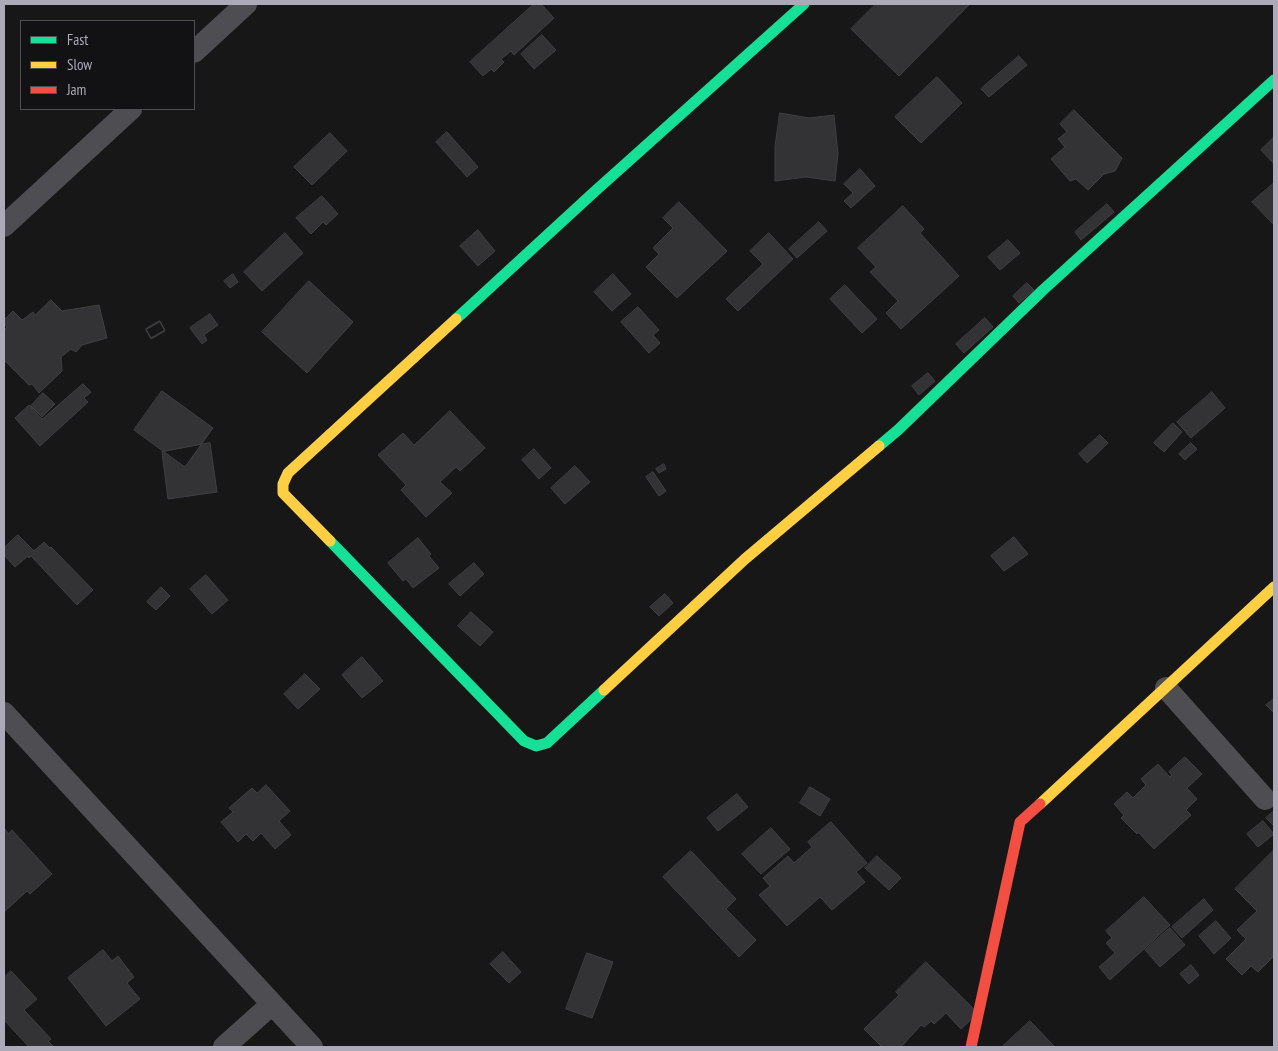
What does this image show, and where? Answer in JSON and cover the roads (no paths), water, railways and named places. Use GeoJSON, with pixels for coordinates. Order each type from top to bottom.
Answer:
{"type":"FeatureCollection","features":[{"type":"Feature","properties":{"kind":"street"},"geometry":{"type":"LineString","coordinates":[[195,51],[246,4]]}},
{"type":"Feature","properties":{"kind":"street"},"geometry":{"type":"LineString","coordinates":[[804,4],[593,193],[288,473],[283,484],[283,493],[524,741],[530,744],[536,746],[547,743],[745,559],[898,430],[1043,290],[1274,80]]}},
{"type":"Feature","properties":{"kind":"street"},"geometry":{"type":"LineString","coordinates":[[4,226],[130,110]]}},
{"type":"Feature","properties":{"kind":"street"},"geometry":{"type":"LineString","coordinates":[[971,1047],[1020,822],[1274,587]]}},
{"type":"Feature","properties":{"kind":"street"},"geometry":{"type":"LineString","coordinates":[[1166,688],[1265,799]]}},
{"type":"Feature","properties":{"kind":"street"},"geometry":{"type":"LineString","coordinates":[[7,724],[312,1047]]}},
{"type":"Feature","properties":{"kind":"street"},"geometry":{"type":"LineString","coordinates":[[224,1047],[272,1004]]}}]}
